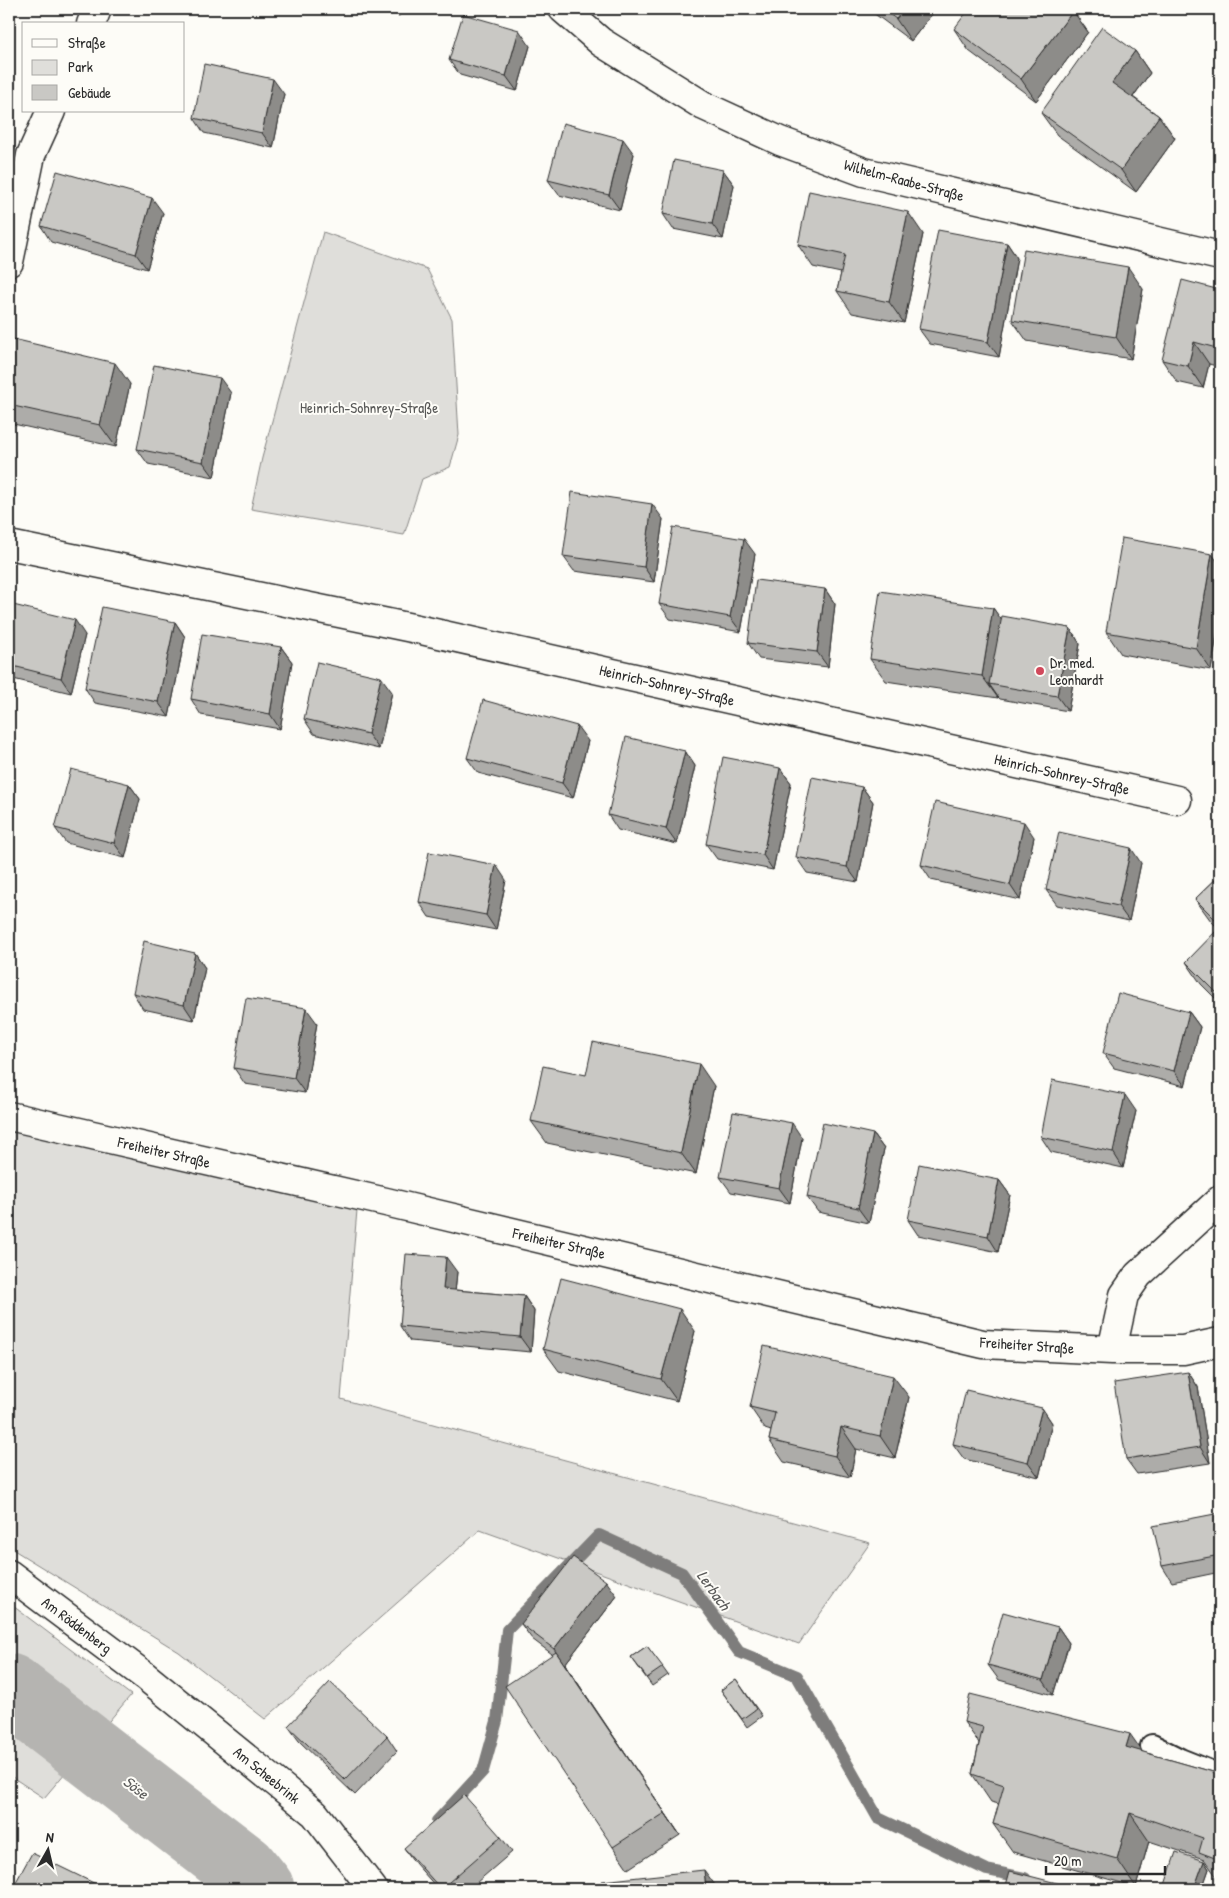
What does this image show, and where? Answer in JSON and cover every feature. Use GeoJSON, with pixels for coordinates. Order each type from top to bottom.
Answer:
{"type":"FeatureCollection","features":[{"type":"Feature","properties":{"kind":"street"},"geometry":{"type":"LineString","coordinates":[[92,22],[98,9]]}},
{"type":"Feature","properties":{"kind":"street","name":"Wilhelm-Raabe-Straße"},"geometry":{"type":"LineString","coordinates":[[563,9],[601,42],[704,106],[780,141],[864,172],[1220,256]]}},
{"type":"Feature","properties":{"kind":"street"},"geometry":{"type":"LineString","coordinates":[[9,262],[31,155],[51,112]]}},
{"type":"Feature","properties":{"kind":"street","name":"Heinrich-Sohnrey-Straße"},"geometry":{"type":"LineString","coordinates":[[9,545],[417,629],[1177,800]]}},
{"type":"Feature","properties":{"kind":"street","name":"Freiheiter Straße"},"geometry":{"type":"LineString","coordinates":[[9,1116],[405,1207],[983,1344],[1112,1350],[1183,1350],[1220,1342]]}},
{"type":"Feature","properties":{"kind":"street"},"geometry":{"type":"LineString","coordinates":[[1112,1350],[1124,1295],[1138,1275],[1220,1200]]}},
{"type":"Feature","properties":{"kind":"street","name":"Am Röddenberg"},"geometry":{"type":"LineString","coordinates":[[9,1574],[145,1676]]}},
{"type":"Feature","properties":{"kind":"street","name":"Am Scheebrink"},"geometry":{"type":"LineString","coordinates":[[145,1676],[315,1814],[373,1889]]}},
{"type":"Feature","properties":{"kind":"lane"},"geometry":{"type":"LineString","coordinates":[[1152,1746],[1180,1760],[1220,1776]]}},
{"type":"Feature","properties":{"kind":"green space","name":"Heinrich-Sohnrey-Straße"},"geometry":{"type":"Polygon","coordinates":[[[323,232],[427,269],[452,319],[459,435],[450,467],[422,479],[404,535],[251,509],[262,458],[323,232]]]}},
{"type":"Feature","properties":{"kind":"green space"},"geometry":{"type":"Polygon","coordinates":[[[9,1129],[357,1210],[341,1399],[870,1543],[799,1644],[480,1530],[265,1719],[179,1652],[9,1547],[9,1129]]]}},
{"type":"Feature","properties":{"kind":"green space"},"geometry":{"type":"Polygon","coordinates":[[[9,1603],[131,1695],[44,1798],[9,1775],[9,1603]]]}},
{"type":"Feature","properties":{"kind":"building"},"geometry":{"type":"Polygon","coordinates":[[[882,9],[904,9],[896,19],[882,9]]]}},
{"type":"Feature","properties":{"kind":"building"},"geometry":{"type":"Polygon","coordinates":[[[969,9],[1070,9],[1073,11],[1021,79],[954,29],[969,9]]]}},
{"type":"Feature","properties":{"kind":"building"},"geometry":{"type":"Polygon","coordinates":[[[463,14],[519,30],[506,76],[449,60],[463,14]]]}},
{"type":"Feature","properties":{"kind":"building"},"geometry":{"type":"Polygon","coordinates":[[[1102,27],[1135,51],[1112,83],[1159,116],[1121,170],[1041,113],[1102,27]]]}},
{"type":"Feature","properties":{"kind":"building"},"geometry":{"type":"Polygon","coordinates":[[[204,64],[273,79],[262,133],[194,118],[204,64]]]}},
{"type":"Feature","properties":{"kind":"building"},"geometry":{"type":"Polygon","coordinates":[[[563,123],[623,139],[609,195],[548,180],[563,123]]]}},
{"type":"Feature","properties":{"kind":"building"},"geometry":{"type":"Polygon","coordinates":[[[674,160],[723,170],[712,224],[663,214],[674,160]]]}},
{"type":"Feature","properties":{"kind":"building"},"geometry":{"type":"Polygon","coordinates":[[[57,171],[152,198],[136,254],[41,226],[57,171]]]}},
{"type":"Feature","properties":{"kind":"building"},"geometry":{"type":"Polygon","coordinates":[[[809,191],[908,212],[889,302],[837,291],[845,255],[798,245],[809,191]]]}},
{"type":"Feature","properties":{"kind":"building"},"geometry":{"type":"Polygon","coordinates":[[[938,230],[1007,243],[988,342],[919,329],[938,230]]]}},
{"type":"Feature","properties":{"kind":"building"},"geometry":{"type":"Polygon","coordinates":[[[1024,249],[1128,267],[1116,337],[1012,320],[1024,249]]]}},
{"type":"Feature","properties":{"kind":"building"},"geometry":{"type":"Polygon","coordinates":[[[1182,280],[1220,290],[1220,349],[1194,342],[1188,366],[1162,360],[1182,280]]]}},
{"type":"Feature","properties":{"kind":"building"},"geometry":{"type":"Polygon","coordinates":[[[9,338],[115,363],[100,425],[9,405],[9,338]]]}},
{"type":"Feature","properties":{"kind":"building"},"geometry":{"type":"Polygon","coordinates":[[[154,365],[220,378],[203,462],[137,449],[154,365]]]}},
{"type":"Feature","properties":{"kind":"building"},"geometry":{"type":"Polygon","coordinates":[[[572,492],[652,504],[644,567],[563,556],[572,492]]]}},
{"type":"Feature","properties":{"kind":"building"},"geometry":{"type":"Polygon","coordinates":[[[673,527],[744,539],[730,617],[659,604],[673,527]]]}},
{"type":"Feature","properties":{"kind":"building"},"geometry":{"type":"Polygon","coordinates":[[[1122,538],[1212,554],[1196,648],[1106,632],[1122,538]]]}},
{"type":"Feature","properties":{"kind":"building"},"geometry":{"type":"Polygon","coordinates":[[[756,580],[825,589],[817,652],[748,643],[756,580]]]}},
{"type":"Feature","properties":{"kind":"building"},"geometry":{"type":"Polygon","coordinates":[[[880,591],[993,608],[982,676],[870,659],[880,591]]]}},
{"type":"Feature","properties":{"kind":"building"},"geometry":{"type":"Polygon","coordinates":[[[9,604],[75,620],[61,678],[9,665],[9,604]]]}},
{"type":"Feature","properties":{"kind":"building"},"geometry":{"type":"Polygon","coordinates":[[[102,607],[175,622],[158,702],[85,688],[102,607]]]}},
{"type":"Feature","properties":{"kind":"building","name":"Dr. med. Leonhardt"},"geometry":{"type":"Polygon","coordinates":[[[1002,616],[1070,628],[1057,696],[989,684],[1002,616]]]}},
{"type":"Feature","properties":{"kind":"building"},"geometry":{"type":"Polygon","coordinates":[[[202,634],[281,647],[270,714],[191,699],[202,634]]]}},
{"type":"Feature","properties":{"kind":"building"},"geometry":{"type":"Polygon","coordinates":[[[317,662],[381,677],[368,734],[304,719],[317,662]]]}},
{"type":"Feature","properties":{"kind":"building"},"geometry":{"type":"Polygon","coordinates":[[[483,700],[577,726],[562,783],[467,758],[483,700]]]}},
{"type":"Feature","properties":{"kind":"building"},"geometry":{"type":"Polygon","coordinates":[[[626,737],[685,751],[666,829],[608,815],[626,737]]]}},
{"type":"Feature","properties":{"kind":"building"},"geometry":{"type":"Polygon","coordinates":[[[723,757],[780,768],[763,855],[706,844],[723,757]]]}},
{"type":"Feature","properties":{"kind":"building"},"geometry":{"type":"Polygon","coordinates":[[[71,769],[129,784],[114,843],[55,828],[71,769]]]}},
{"type":"Feature","properties":{"kind":"building"},"geometry":{"type":"Polygon","coordinates":[[[812,777],[862,787],[847,867],[796,857],[812,777]]]}},
{"type":"Feature","properties":{"kind":"building"},"geometry":{"type":"Polygon","coordinates":[[[935,802],[1024,822],[1010,885],[921,865],[935,802]]]}},
{"type":"Feature","properties":{"kind":"building"},"geometry":{"type":"Polygon","coordinates":[[[1059,832],[1131,848],[1118,906],[1046,890],[1059,832]]]}},
{"type":"Feature","properties":{"kind":"building"},"geometry":{"type":"Polygon","coordinates":[[[429,852],[496,865],[486,915],[419,902],[429,852]]]}},
{"type":"Feature","properties":{"kind":"building"},"geometry":{"type":"Polygon","coordinates":[[[1220,875],[1220,924],[1195,899],[1220,875]]]}},
{"type":"Feature","properties":{"kind":"building"},"geometry":{"type":"Polygon","coordinates":[[[1220,927],[1220,996],[1186,962],[1220,927]]]}},
{"type":"Feature","properties":{"kind":"building"},"geometry":{"type":"Polygon","coordinates":[[[144,941],[195,953],[184,1005],[133,993],[144,941]]]}},
{"type":"Feature","properties":{"kind":"building"},"geometry":{"type":"Polygon","coordinates":[[[1118,993],[1189,1012],[1174,1071],[1103,1053],[1118,993]]]}},
{"type":"Feature","properties":{"kind":"building"},"geometry":{"type":"Polygon","coordinates":[[[246,998],[306,1008],[294,1078],[234,1068],[246,998]]]}},
{"type":"Feature","properties":{"kind":"building"},"geometry":{"type":"Polygon","coordinates":[[[593,1042],[699,1064],[681,1153],[531,1121],[543,1066],[586,1075],[593,1042]]]}},
{"type":"Feature","properties":{"kind":"building"},"geometry":{"type":"Polygon","coordinates":[[[1052,1080],[1125,1095],[1113,1152],[1041,1137],[1052,1080]]]}},
{"type":"Feature","properties":{"kind":"building"},"geometry":{"type":"Polygon","coordinates":[[[733,1112],[792,1123],[779,1188],[720,1177],[733,1112]]]}},
{"type":"Feature","properties":{"kind":"building"},"geometry":{"type":"Polygon","coordinates":[[[823,1123],[873,1134],[858,1208],[807,1197],[823,1123]]]}},
{"type":"Feature","properties":{"kind":"building"},"geometry":{"type":"Polygon","coordinates":[[[919,1164],[999,1180],[988,1236],[908,1220],[919,1164]]]}},
{"type":"Feature","properties":{"kind":"building"},"geometry":{"type":"Polygon","coordinates":[[[406,1254],[446,1257],[443,1289],[524,1296],[520,1337],[400,1326],[406,1254]]]}},
{"type":"Feature","properties":{"kind":"building"},"geometry":{"type":"Polygon","coordinates":[[[561,1278],[680,1309],[661,1379],[543,1349],[561,1278]]]}},
{"type":"Feature","properties":{"kind":"building"},"geometry":{"type":"Polygon","coordinates":[[[764,1346],[893,1376],[880,1436],[841,1427],[835,1456],[769,1440],[775,1413],[750,1407],[764,1346]]]}},
{"type":"Feature","properties":{"kind":"building"},"geometry":{"type":"Polygon","coordinates":[[[1188,1372],[1200,1447],[1126,1459],[1114,1383],[1188,1372]]]}},
{"type":"Feature","properties":{"kind":"building"},"geometry":{"type":"Polygon","coordinates":[[[966,1390],[1042,1408],[1028,1462],[953,1444],[966,1390]]]}},
{"type":"Feature","properties":{"kind":"building"},"geometry":{"type":"Polygon","coordinates":[[[1220,1513],[1220,1555],[1162,1566],[1153,1526],[1220,1513]]]}},
{"type":"Feature","properties":{"kind":"building"},"geometry":{"type":"Polygon","coordinates":[[[573,1557],[606,1581],[554,1649],[521,1624],[573,1557]]]}},
{"type":"Feature","properties":{"kind":"building"},"geometry":{"type":"Polygon","coordinates":[[[1003,1612],[1058,1627],[1043,1680],[988,1665],[1003,1612]]]}},
{"type":"Feature","properties":{"kind":"building"},"geometry":{"type":"Polygon","coordinates":[[[647,1646],[663,1667],[647,1678],[631,1657],[647,1646]]]}},
{"type":"Feature","properties":{"kind":"building"},"geometry":{"type":"Polygon","coordinates":[[[556,1652],[665,1813],[613,1847],[505,1686],[556,1652]]]}},
{"type":"Feature","properties":{"kind":"building"},"geometry":{"type":"Polygon","coordinates":[[[736,1679],[756,1709],[742,1719],[721,1690],[736,1679]]]}},
{"type":"Feature","properties":{"kind":"building"},"geometry":{"type":"Polygon","coordinates":[[[330,1682],[387,1736],[345,1780],[288,1726],[330,1682]]]}},
{"type":"Feature","properties":{"kind":"building"},"geometry":{"type":"Polygon","coordinates":[[[970,1694],[1130,1734],[1126,1747],[1220,1774],[1218,1792],[1220,1793],[1220,1860],[1199,1852],[1203,1838],[1130,1813],[1117,1859],[993,1824],[1004,1785],[972,1774],[983,1727],[964,1722],[970,1694]]]}},
{"type":"Feature","properties":{"kind":"building"},"geometry":{"type":"Polygon","coordinates":[[[464,1795],[501,1837],[441,1889],[404,1848],[464,1795]]]}},
{"type":"Feature","properties":{"kind":"building"},"geometry":{"type":"Polygon","coordinates":[[[1176,1852],[1204,1861],[1194,1889],[1178,1889],[1165,1885],[1176,1852]]]}},
{"type":"Feature","properties":{"kind":"building"},"geometry":{"type":"Polygon","coordinates":[[[32,1853],[106,1889],[12,1889],[32,1853]]]}},
{"type":"Feature","properties":{"kind":"building"},"geometry":{"type":"Polygon","coordinates":[[[704,1870],[706,1889],[603,1889],[602,1881],[704,1870]]]}},
{"type":"Feature","properties":{"kind":"building"},"geometry":{"type":"Polygon","coordinates":[[[1010,1871],[1080,1889],[1005,1889],[1010,1871]]]}},
{"type":"Feature","properties":{"kind":"waterway","name":"Lerbach"},"geometry":{"type":"LineString","coordinates":[[437,1821],[483,1771],[497,1721],[507,1630],[599,1535],[682,1573],[739,1652],[797,1676],[878,1818],[987,1870],[1025,1878]]}},
{"type":"Feature","properties":{"kind":"waterway","name":"Söse"},"geometry":{"type":"LineString","coordinates":[[9,1689],[243,1869],[259,1889]]}},
{"type":"Feature","properties":{"kind":"place","name":"Dr. med. Leonhardt"},"geometry":{"type":"Point","coordinates":[1040,671]}}]}
